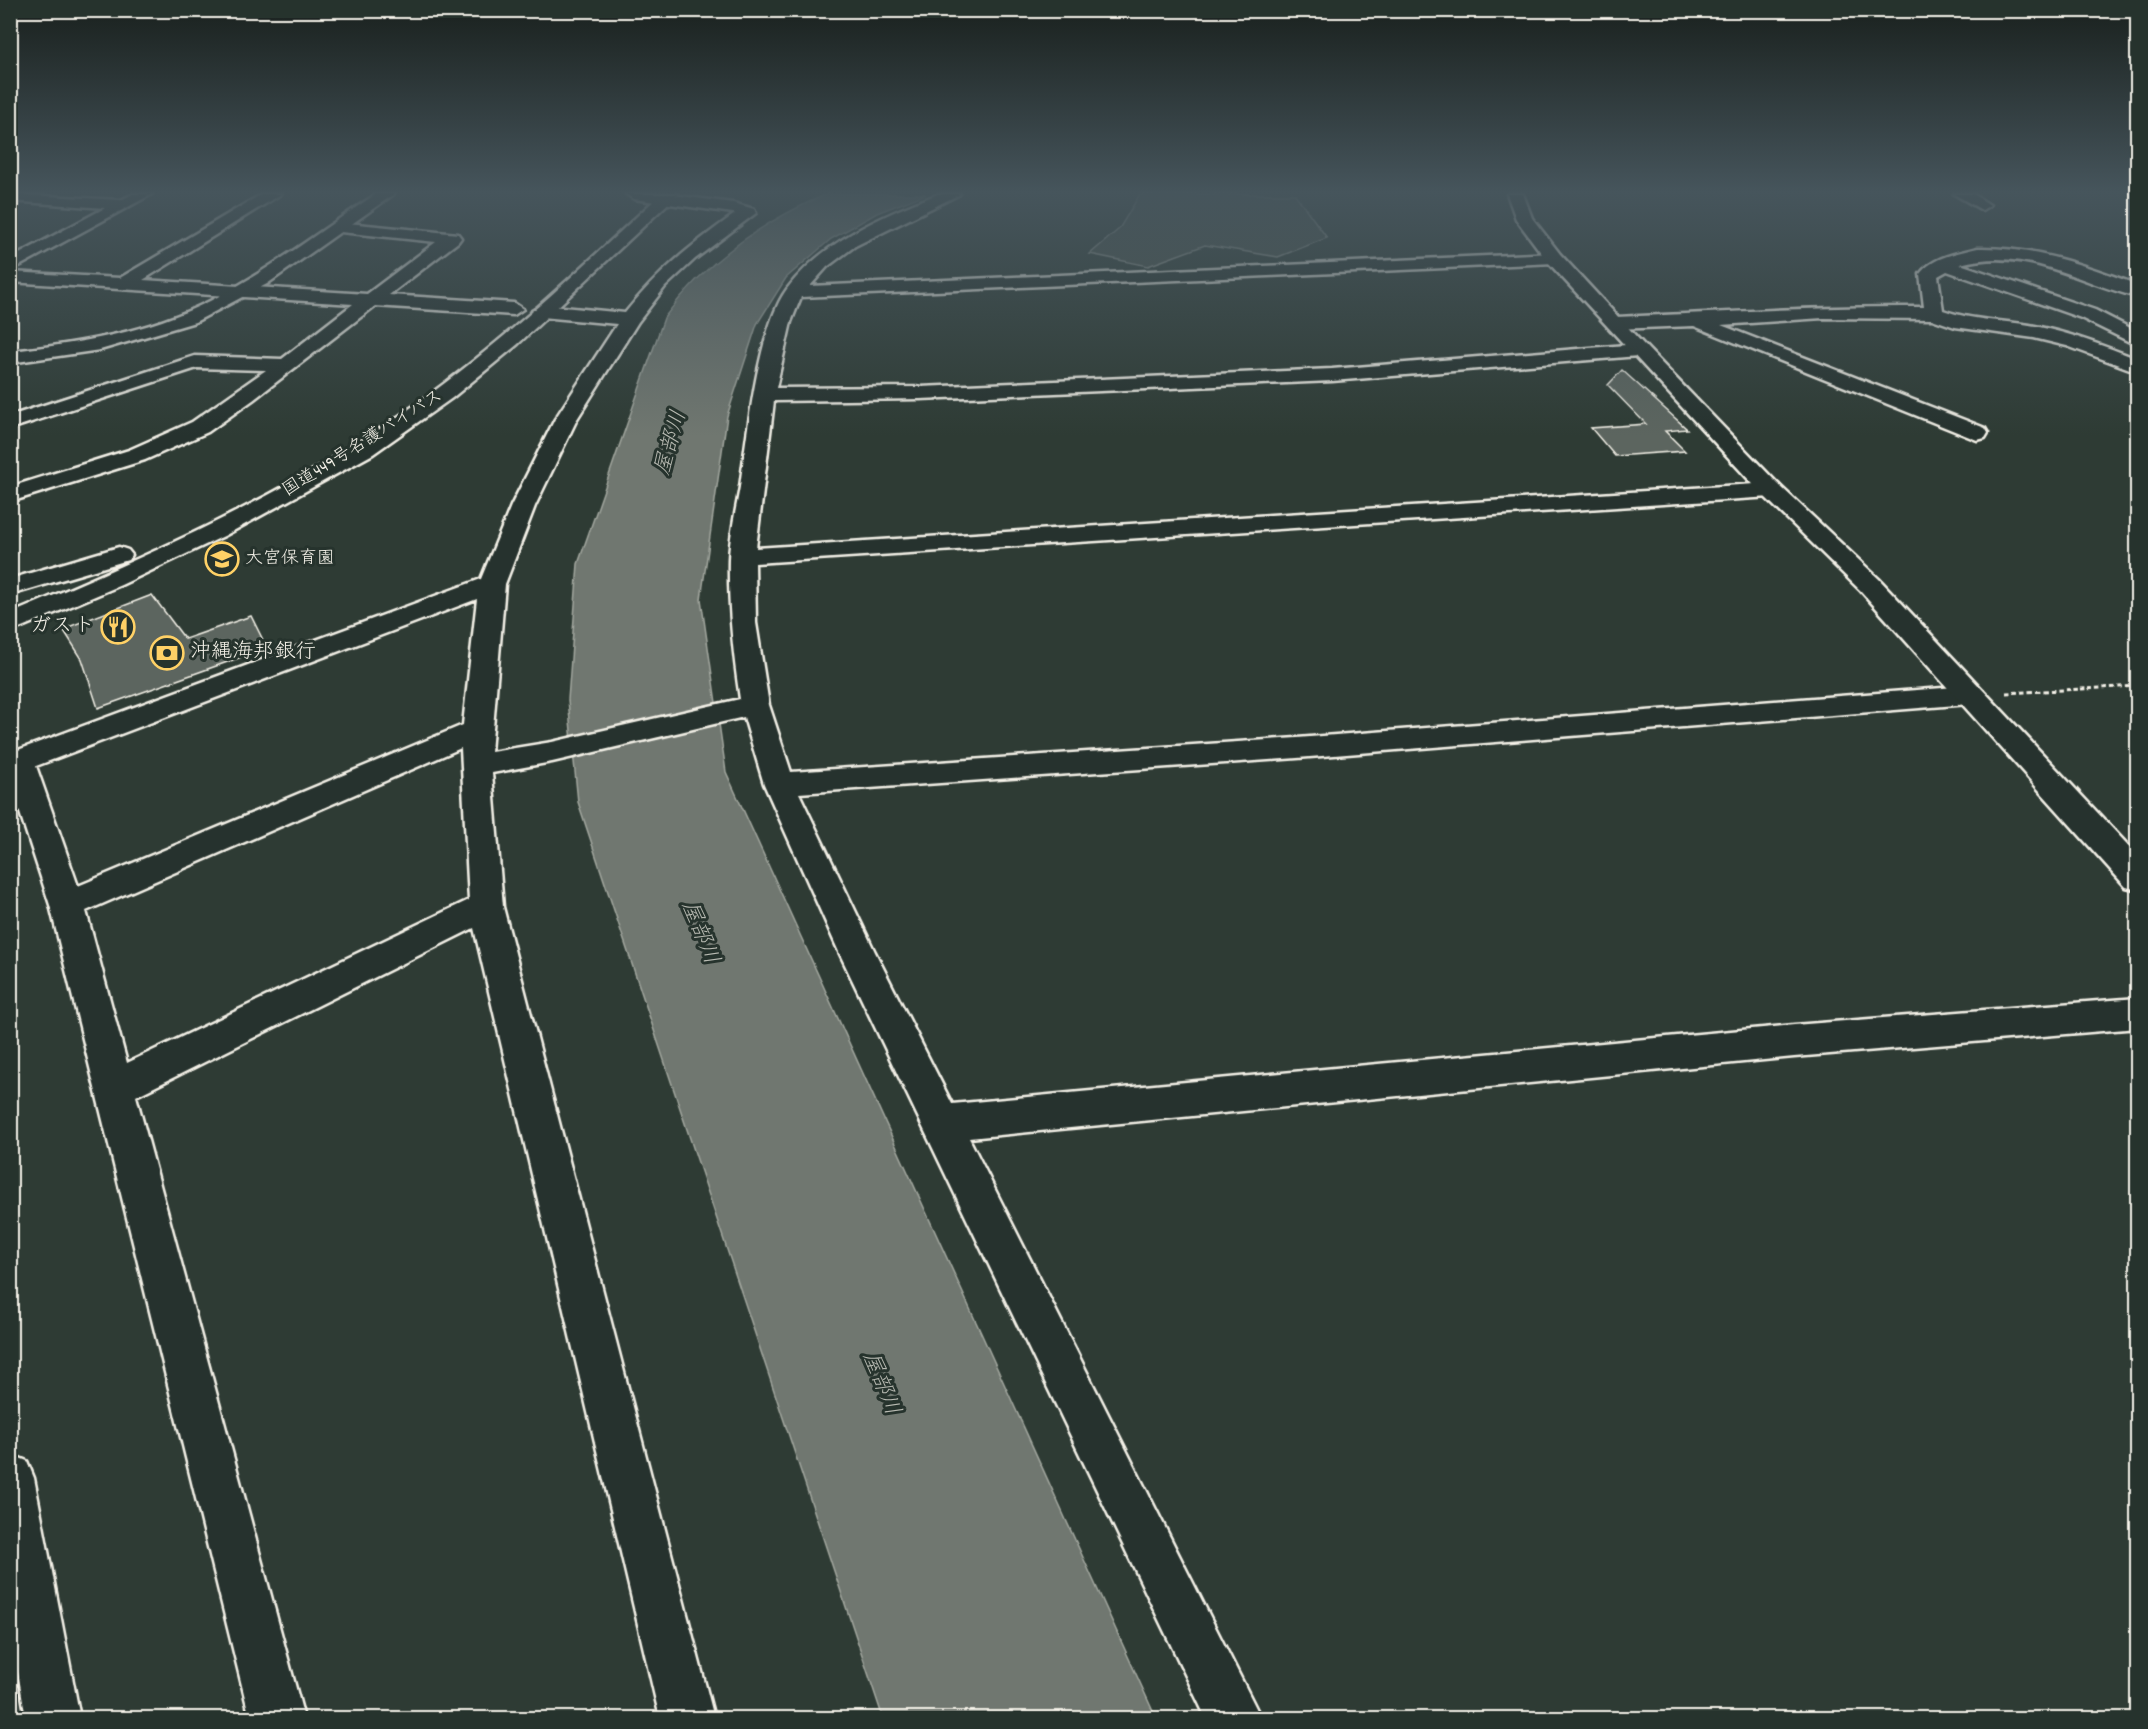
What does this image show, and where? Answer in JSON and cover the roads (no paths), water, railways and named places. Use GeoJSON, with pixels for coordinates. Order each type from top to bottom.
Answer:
{"type":"FeatureCollection","features":[{"type":"Feature","properties":{"kind":"main road"},"geometry":{"type":"LineString","coordinates":[[124,284],[139,275]]}},
{"type":"Feature","properties":{"kind":"main road"},"geometry":{"type":"LineString","coordinates":[[10,357],[61,352],[124,338],[196,314],[242,291],[266,275]]}},
{"type":"Feature","properties":{"kind":"main road"},"geometry":{"type":"LineString","coordinates":[[10,495],[137,455],[200,427],[404,275]]}},
{"type":"Feature","properties":{"kind":"main road"},"geometry":{"type":"LineString","coordinates":[[548,279],[553,275]]}},
{"type":"Feature","properties":{"kind":"main road","name":"国道449号名護バイパス"},"geometry":{"type":"LineString","coordinates":[[10,624],[171,551],[321,474],[407,421],[440,397],[537,302],[571,275]]}},
{"type":"Feature","properties":{"kind":"main road"},"geometry":{"type":"LineString","coordinates":[[668,275],[630,319],[566,419],[523,506],[492,584],[477,730],[476,765],[486,907],[687,1719]]}},
{"type":"Feature","properties":{"kind":"main road"},"geometry":{"type":"LineString","coordinates":[[810,275],[794,292],[782,322],[764,395],[742,556],[745,708],[857,952],[1234,1719]]}},
{"type":"Feature","properties":{"kind":"main road"},"geometry":{"type":"LineString","coordinates":[[794,292],[1181,275]]}},
{"type":"Feature","properties":{"kind":"main road"},"geometry":{"type":"LineString","coordinates":[[1570,275],[1771,490],[1870,585],[2138,878]]}},
{"type":"Feature","properties":{"kind":"main road"},"geometry":{"type":"LineString","coordinates":[[1929,275],[1934,313]]}},
{"type":"Feature","properties":{"kind":"main road"},"geometry":{"type":"LineString","coordinates":[[1975,275],[2088,314],[2138,340]]}},
{"type":"Feature","properties":{"kind":"main road"},"geometry":{"type":"LineString","coordinates":[[2093,275],[2138,292]]}},
{"type":"Feature","properties":{"kind":"main road"},"geometry":{"type":"LineString","coordinates":[[10,277],[514,309]]}},
{"type":"Feature","properties":{"kind":"main road"},"geometry":{"type":"LineString","coordinates":[[537,302],[630,319]]}},
{"type":"Feature","properties":{"kind":"main road","name":"国道449号名護バイパス"},"geometry":{"type":"LineString","coordinates":[[10,605],[229,503],[334,444],[417,389],[514,309],[537,302]]}},
{"type":"Feature","properties":{"kind":"main road"},"geometry":{"type":"LineString","coordinates":[[1615,323],[1694,321],[1823,312],[1934,313],[1955,321],[2035,332],[2074,342],[2138,366]]}},
{"type":"Feature","properties":{"kind":"main road"},"geometry":{"type":"LineString","coordinates":[[1694,321],[1977,433]]}},
{"type":"Feature","properties":{"kind":"main road"},"geometry":{"type":"LineString","coordinates":[[764,395],[920,393],[1332,375],[1638,350]]}},
{"type":"Feature","properties":{"kind":"main road"},"geometry":{"type":"LineString","coordinates":[[10,423],[195,362],[286,365]]}},
{"type":"Feature","properties":{"kind":"main road"},"geometry":{"type":"LineString","coordinates":[[742,556],[1771,490]]}},
{"type":"Feature","properties":{"kind":"main road"},"geometry":{"type":"LineString","coordinates":[[10,587],[119,555]]}},
{"type":"Feature","properties":{"kind":"main road"},"geometry":{"type":"LineString","coordinates":[[277,1719],[67,905],[19,761],[492,584]]}},
{"type":"Feature","properties":{"kind":"main road"},"geometry":{"type":"LineString","coordinates":[[779,784],[1285,749],[1970,694]]}},
{"type":"Feature","properties":{"kind":"main road"},"geometry":{"type":"LineString","coordinates":[[476,765],[552,752],[745,708]]}},
{"type":"Feature","properties":{"kind":"main road"},"geometry":{"type":"LineString","coordinates":[[67,905],[477,730]]}},
{"type":"Feature","properties":{"kind":"main road"},"geometry":{"type":"LineString","coordinates":[[114,1088],[486,907]]}},
{"type":"Feature","properties":{"kind":"main road"},"geometry":{"type":"LineString","coordinates":[[941,1123],[1782,1042],[2138,1013]]}},
{"type":"Feature","properties":{"kind":"main road"},"geometry":{"type":"LineString","coordinates":[[10,1478],[53,1719]]}},
{"type":"Feature","properties":{"kind":"water","name":"屋部川"},"geometry":{"type":"Polygon","coordinates":[[[703,275],[790,275],[757,324],[727,416],[701,599],[726,772],[1156,1718],[883,1718],[578,802],[568,700],[578,564],[664,318],[703,275]]]}},
{"type":"Feature","properties":{"kind":"place","name":"大宮保育園"},"geometry":{"type":"Point","coordinates":[222,559]}},
{"type":"Feature","properties":{"kind":"place","name":"ガスト"},"geometry":{"type":"Point","coordinates":[118,627]}},
{"type":"Feature","properties":{"kind":"place","name":"沖縄海邦銀行"},"geometry":{"type":"Point","coordinates":[167,653]}}]}
